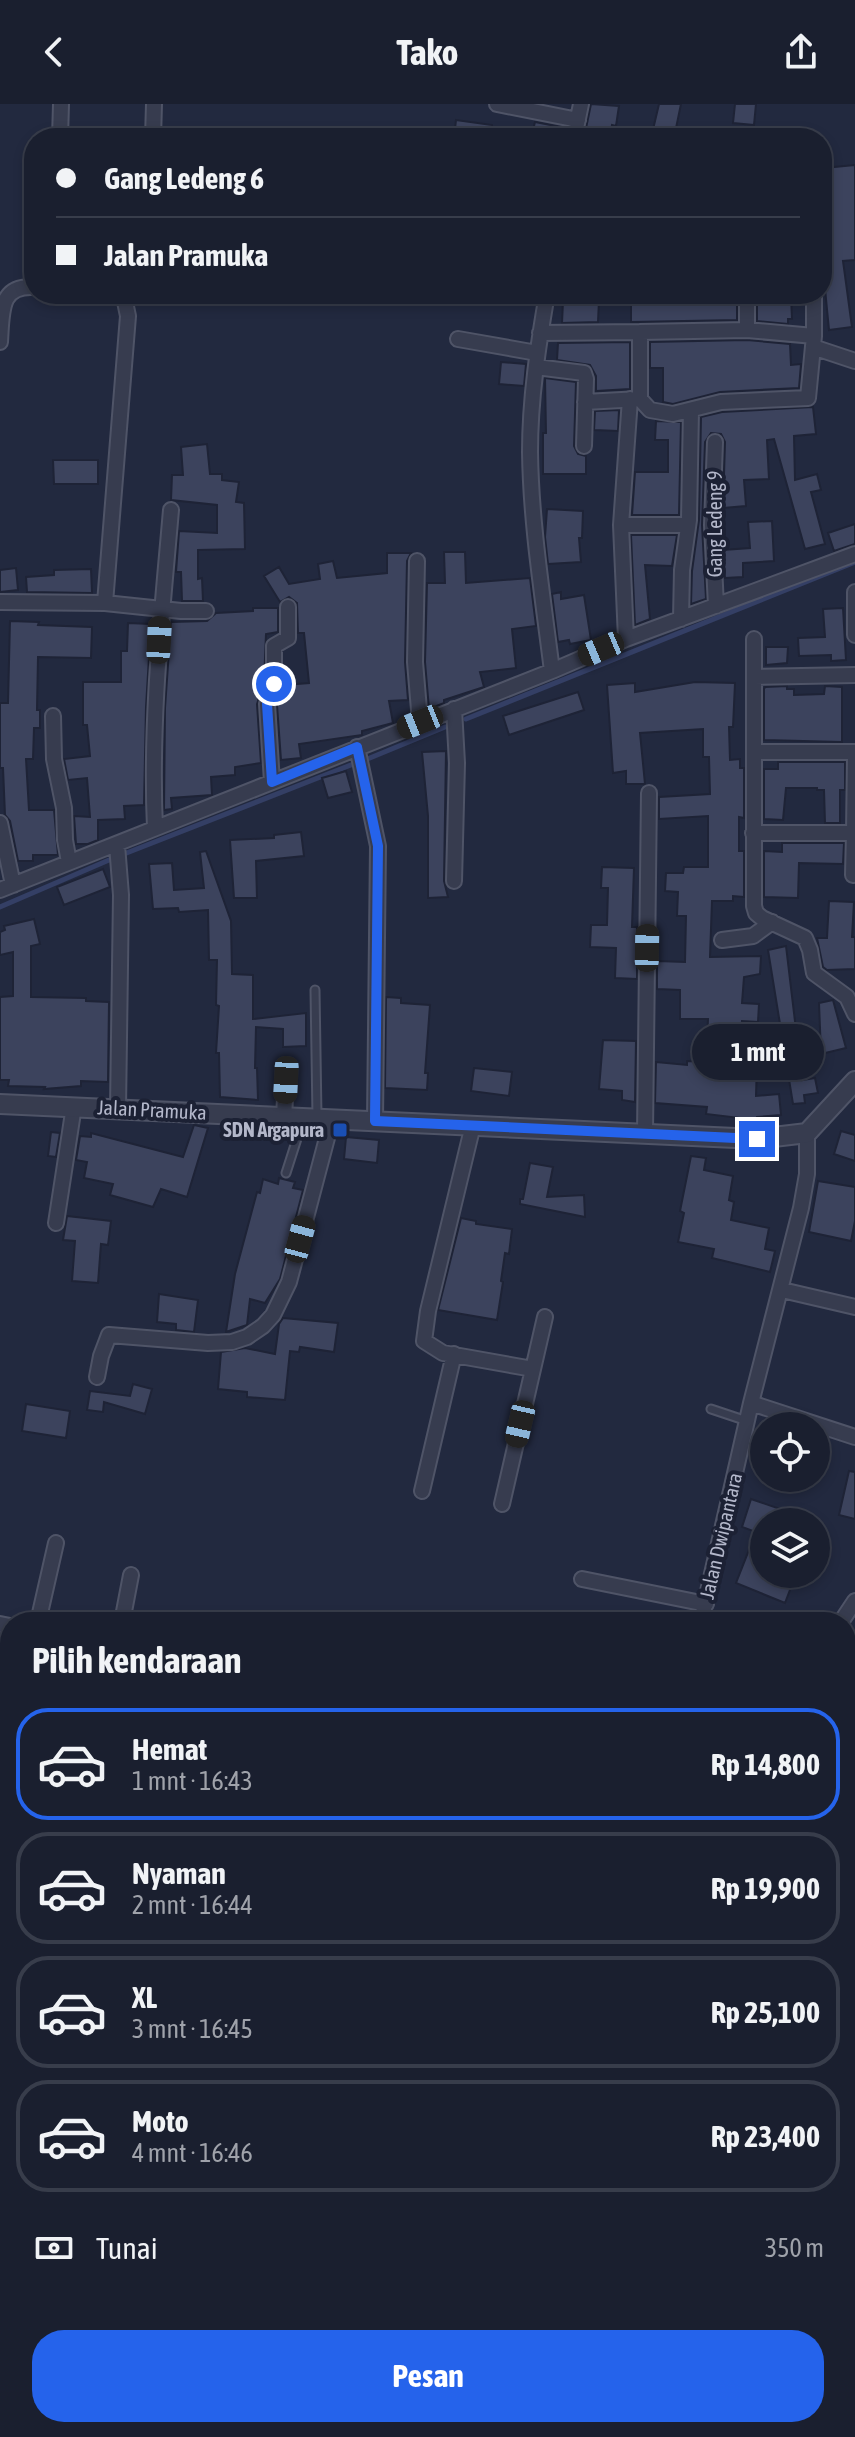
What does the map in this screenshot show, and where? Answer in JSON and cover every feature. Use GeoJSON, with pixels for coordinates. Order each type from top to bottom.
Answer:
{"type":"FeatureCollection","features":[{"type":"Feature","properties":{"kind":"street"},"geometry":{"type":"LineString","coordinates":[[60,128],[61,104]]}},
{"type":"Feature","properties":{"kind":"street"},"geometry":{"type":"LineString","coordinates":[[153,128],[154,104]]}},
{"type":"Feature","properties":{"kind":"street"},"geometry":{"type":"LineString","coordinates":[[497,104],[578,120]]}},
{"type":"Feature","properties":{"kind":"street"},"geometry":{"type":"LineString","coordinates":[[576,128],[581,104]]}},
{"type":"Feature","properties":{"kind":"street"},"geometry":{"type":"LineString","coordinates":[[0,342],[2,299],[12,288],[24,287]]}},
{"type":"Feature","properties":{"kind":"street"},"geometry":{"type":"LineString","coordinates":[[105,603],[128,316],[125,304]]}},
{"type":"Feature","properties":{"kind":"street"},"geometry":{"type":"LineString","coordinates":[[545,304],[536,360],[531,466],[533,511],[552,671]]}},
{"type":"Feature","properties":{"kind":"street"},"geometry":{"type":"LineString","coordinates":[[747,304],[747,330]]}},
{"type":"Feature","properties":{"kind":"street"},"geometry":{"type":"LineString","coordinates":[[585,402],[635,399],[655,412],[673,414],[721,402],[808,398],[814,342],[814,304]]}},
{"type":"Feature","properties":{"kind":"street"},"geometry":{"type":"LineString","coordinates":[[540,333],[747,330],[814,342],[855,361]]}},
{"type":"Feature","properties":{"kind":"street"},"geometry":{"type":"LineString","coordinates":[[626,639],[621,581],[621,525],[640,332]]}},
{"type":"Feature","properties":{"kind":"street"},"geometry":{"type":"LineString","coordinates":[[458,339],[584,373],[584,446]]}},
{"type":"Feature","properties":{"kind":"street"},"geometry":{"type":"LineString","coordinates":[[681,619],[681,576],[688,525],[691,410]]}},
{"type":"Feature","properties":{"kind":"street","name":"Gang Ledeng 9"},"geometry":{"type":"LineString","coordinates":[[715,442],[712,525],[716,606]]}},
{"type":"Feature","properties":{"kind":"street"},"geometry":{"type":"LineString","coordinates":[[155,828],[153,777],[161,608],[171,510]]}},
{"type":"Feature","properties":{"kind":"street"},"geometry":{"type":"LineString","coordinates":[[621,525],[688,525]]}},
{"type":"Feature","properties":{"kind":"street"},"geometry":{"type":"LineString","coordinates":[[0,823],[6,888],[626,639],[855,554]]}},
{"type":"Feature","properties":{"kind":"street"},"geometry":{"type":"LineString","coordinates":[[417,561],[415,662],[420,722]]}},
{"type":"Feature","properties":{"kind":"street"},"geometry":{"type":"LineString","coordinates":[[855,592],[855,635]]}},
{"type":"Feature","properties":{"kind":"street"},"geometry":{"type":"LineString","coordinates":[[0,602],[105,603],[206,611]]}},
{"type":"Feature","properties":{"kind":"street"},"geometry":{"type":"LineString","coordinates":[[272,782],[267,704],[274,684],[274,646],[288,638],[288,607]]}},
{"type":"Feature","properties":{"kind":"street"},"geometry":{"type":"LineString","coordinates":[[754,639],[754,906],[756,913],[805,938],[814,973],[847,997],[855,1014]]}},
{"type":"Feature","properties":{"kind":"street"},"geometry":{"type":"LineString","coordinates":[[755,677],[855,675]]}},
{"type":"Feature","properties":{"kind":"street"},"geometry":{"type":"LineString","coordinates":[[454,709],[457,763],[454,881]]}},
{"type":"Feature","properties":{"kind":"street"},"geometry":{"type":"LineString","coordinates":[[53,716],[54,759],[64,808],[69,862]]}},
{"type":"Feature","properties":{"kind":"street"},"geometry":{"type":"LineString","coordinates":[[357,747],[378,846],[375,1121]]}},
{"type":"Feature","properties":{"kind":"street"},"geometry":{"type":"LineString","coordinates":[[755,752],[855,754],[853,875]]}},
{"type":"Feature","properties":{"kind":"street"},"geometry":{"type":"LineString","coordinates":[[645,1133],[649,793]]}},
{"type":"Feature","properties":{"kind":"street"},"geometry":{"type":"LineString","coordinates":[[753,833],[854,833]]}},
{"type":"Feature","properties":{"kind":"street"},"geometry":{"type":"LineString","coordinates":[[117,845],[121,895],[118,1109]]}},
{"type":"Feature","properties":{"kind":"street"},"geometry":{"type":"LineString","coordinates":[[722,940],[753,936],[772,922]]}},
{"type":"Feature","properties":{"kind":"street"},"geometry":{"type":"LineString","coordinates":[[284,1117],[286,1080]]}},
{"type":"Feature","properties":{"kind":"street"},"geometry":{"type":"LineString","coordinates":[[807,1133],[855,1081]]}},
{"type":"Feature","properties":{"kind":"street","name":"Jalan Pramuka"},"geometry":{"type":"LineString","coordinates":[[0,1104],[757,1139],[795,1137],[807,1133]]}},
{"type":"Feature","properties":{"kind":"street"},"geometry":{"type":"LineString","coordinates":[[56,1223],[74,1106]]}},
{"type":"Feature","properties":{"kind":"street"},"geometry":{"type":"LineString","coordinates":[[97,1377],[109,1335],[232,1342],[247,1337],[273,1315],[289,1282],[317,1119]]}},
{"type":"Feature","properties":{"kind":"street"},"geometry":{"type":"LineString","coordinates":[[473,1125],[428,1311],[424,1341],[443,1353],[533,1369]]}},
{"type":"Feature","properties":{"kind":"street","name":"Jalan Dwipantara"},"geometry":{"type":"LineString","coordinates":[[704,1612],[805,1185],[807,1133]]}},
{"type":"Feature","properties":{"kind":"street"},"geometry":{"type":"LineString","coordinates":[[782,1290],[855,1307]]}},
{"type":"Feature","properties":{"kind":"street"},"geometry":{"type":"LineString","coordinates":[[502,1504],[545,1317]]}},
{"type":"Feature","properties":{"kind":"street"},"geometry":{"type":"LineString","coordinates":[[422,1491],[454,1354]]}},
{"type":"Feature","properties":{"kind":"street"},"geometry":{"type":"LineString","coordinates":[[751,1403],[855,1437]]}},
{"type":"Feature","properties":{"kind":"street"},"geometry":{"type":"LineString","coordinates":[[40,1612],[56,1543]]}},
{"type":"Feature","properties":{"kind":"street"},"geometry":{"type":"LineString","coordinates":[[124,1612],[131,1575]]}},
{"type":"Feature","properties":{"kind":"street"},"geometry":{"type":"LineString","coordinates":[[582,1579],[706,1604]]}},
{"type":"Feature","properties":{"kind":"lane"},"geometry":{"type":"LineString","coordinates":[[286,1173],[317,1119],[315,990]]}},
{"type":"Feature","properties":{"kind":"lane"},"geometry":{"type":"LineString","coordinates":[[711,1409],[747,1421]]}},
{"type":"Feature","properties":{"kind":"building"},"geometry":{"type":"Polygon","coordinates":[[[591,104],[619,106],[616,126],[586,128],[591,104]]]}},
{"type":"Feature","properties":{"kind":"building"},"geometry":{"type":"Polygon","coordinates":[[[659,104],[681,104],[676,128],[653,128],[659,104]]]}},
{"type":"Feature","properties":{"kind":"building"},"geometry":{"type":"Polygon","coordinates":[[[735,104],[756,104],[754,125],[733,123],[735,104]]]}},
{"type":"Feature","properties":{"kind":"building"},"geometry":{"type":"Polygon","coordinates":[[[456,120],[492,125],[492,128],[455,128],[456,120]]]}},
{"type":"Feature","properties":{"kind":"building"},"geometry":{"type":"Polygon","coordinates":[[[535,122],[566,128],[534,128],[535,122]]]}},
{"type":"Feature","properties":{"kind":"building"},"geometry":{"type":"Polygon","coordinates":[[[855,165],[855,260],[843,261],[852,327],[829,330],[826,304],[832,304],[832,167],[855,165]]]}},
{"type":"Feature","properties":{"kind":"building"},"geometry":{"type":"Polygon","coordinates":[[[563,304],[599,304],[598,322],[562,323],[563,304]]]}},
{"type":"Feature","properties":{"kind":"building"},"geometry":{"type":"Polygon","coordinates":[[[631,304],[737,304],[737,320],[631,322],[631,304]]]}},
{"type":"Feature","properties":{"kind":"building"},"geometry":{"type":"Polygon","coordinates":[[[757,304],[791,304],[792,319],[788,319],[788,324],[757,321],[757,304]]]}},
{"type":"Feature","properties":{"kind":"building"},"geometry":{"type":"Polygon","coordinates":[[[747,340],[790,344],[791,365],[801,364],[799,388],[720,392],[673,404],[663,402],[663,368],[650,368],[650,342],[747,340]]]}},
{"type":"Feature","properties":{"kind":"building"},"geometry":{"type":"Polygon","coordinates":[[[630,342],[630,389],[596,391],[596,376],[590,365],[557,360],[558,343],[630,342]]]}},
{"type":"Feature","properties":{"kind":"building"},"geometry":{"type":"Polygon","coordinates":[[[501,362],[526,364],[524,386],[499,384],[501,362]]]}},
{"type":"Feature","properties":{"kind":"building"},"geometry":{"type":"Polygon","coordinates":[[[545,378],[576,382],[574,446],[578,454],[586,456],[586,474],[543,474],[545,378]]]}},
{"type":"Feature","properties":{"kind":"building"},"geometry":{"type":"Polygon","coordinates":[[[813,407],[816,434],[794,436],[795,480],[817,474],[821,490],[811,492],[825,544],[805,549],[774,439],[767,440],[769,479],[744,480],[746,506],[723,508],[725,442],[721,434],[711,433],[705,442],[702,525],[706,599],[691,604],[699,520],[701,417],[722,412],[813,407]]]}},
{"type":"Feature","properties":{"kind":"building"},"geometry":{"type":"Polygon","coordinates":[[[619,410],[618,431],[594,430],[595,411],[619,410]]]}},
{"type":"Feature","properties":{"kind":"building"},"geometry":{"type":"Polygon","coordinates":[[[656,421],[681,422],[679,515],[632,515],[635,472],[668,472],[668,440],[655,440],[656,421]]]}},
{"type":"Feature","properties":{"kind":"building"},"geometry":{"type":"Polygon","coordinates":[[[207,444],[210,474],[222,474],[222,480],[239,482],[236,502],[244,503],[245,549],[198,550],[198,579],[202,578],[203,601],[182,601],[181,572],[176,572],[179,531],[217,533],[217,505],[171,500],[172,475],[183,475],[181,447],[207,444]]]}},
{"type":"Feature","properties":{"kind":"building"},"geometry":{"type":"Polygon","coordinates":[[[53,460],[98,460],[98,484],[54,484],[53,460]]]}},
{"type":"Feature","properties":{"kind":"building"},"geometry":{"type":"Polygon","coordinates":[[[547,509],[583,511],[582,538],[579,538],[581,562],[548,564],[545,537],[547,509]]]}},
{"type":"Feature","properties":{"kind":"building"},"geometry":{"type":"Polygon","coordinates":[[[772,521],[774,561],[743,563],[743,577],[725,578],[723,550],[750,548],[748,522],[772,521]]]}},
{"type":"Feature","properties":{"kind":"building"},"geometry":{"type":"Polygon","coordinates":[[[855,524],[855,544],[834,551],[828,533],[855,524]]]}},
{"type":"Feature","properties":{"kind":"building"},"geometry":{"type":"Polygon","coordinates":[[[631,535],[677,535],[672,566],[645,565],[650,619],[635,625],[631,535]]]}},
{"type":"Feature","properties":{"kind":"building"},"geometry":{"type":"Polygon","coordinates":[[[444,552],[465,552],[466,583],[530,578],[536,626],[512,629],[516,668],[480,672],[484,687],[444,700],[444,703],[429,709],[425,662],[427,583],[445,583],[444,552]]]}},
{"type":"Feature","properties":{"kind":"building"},"geometry":{"type":"Polygon","coordinates":[[[387,553],[411,553],[407,561],[405,662],[408,700],[389,701],[393,723],[362,731],[362,735],[299,744],[301,758],[281,760],[277,705],[284,685],[309,683],[304,633],[298,633],[297,603],[289,597],[280,602],[264,576],[279,567],[289,584],[320,579],[318,564],[333,561],[337,578],[387,573],[387,553]]]}},
{"type":"Feature","properties":{"kind":"building"},"geometry":{"type":"Polygon","coordinates":[[[16,568],[18,590],[0,592],[0,570],[16,568]]]}},
{"type":"Feature","properties":{"kind":"building"},"geometry":{"type":"Polygon","coordinates":[[[91,569],[92,593],[27,592],[26,577],[54,575],[54,570],[91,569]]]}},
{"type":"Feature","properties":{"kind":"building"},"geometry":{"type":"Polygon","coordinates":[[[561,592],[561,599],[584,595],[591,640],[570,644],[569,640],[558,642],[552,594],[561,592]]]}},
{"type":"Feature","properties":{"kind":"building"},"geometry":{"type":"Polygon","coordinates":[[[253,608],[278,608],[278,632],[266,634],[264,682],[257,704],[261,763],[235,767],[235,775],[211,777],[212,795],[171,798],[172,809],[164,810],[165,708],[171,622],[207,621],[216,613],[253,611],[253,608]]]}},
{"type":"Feature","properties":{"kind":"building"},"geometry":{"type":"Polygon","coordinates":[[[843,608],[846,660],[831,661],[831,655],[799,656],[798,638],[825,637],[823,609],[843,608]]]}},
{"type":"Feature","properties":{"kind":"building"},"geometry":{"type":"Polygon","coordinates":[[[10,621],[92,627],[91,658],[38,657],[37,710],[40,710],[40,728],[34,728],[33,759],[26,759],[29,810],[54,810],[58,855],[33,855],[33,861],[18,861],[10,821],[5,815],[3,768],[0,768],[0,703],[8,703],[10,621]]]}},
{"type":"Feature","properties":{"kind":"building"},"geometry":{"type":"Polygon","coordinates":[[[128,623],[151,624],[144,805],[124,806],[125,819],[98,820],[98,840],[76,844],[74,816],[90,817],[87,778],[68,780],[64,759],[90,756],[87,725],[83,725],[83,682],[121,682],[121,651],[127,651],[128,623]]]}},
{"type":"Feature","properties":{"kind":"building"},"geometry":{"type":"Polygon","coordinates":[[[766,647],[788,647],[787,663],[766,665],[766,647]]]}},
{"type":"Feature","properties":{"kind":"building"},"geometry":{"type":"Polygon","coordinates":[[[695,682],[735,683],[733,727],[729,727],[730,760],[740,759],[740,768],[744,768],[744,818],[739,817],[739,851],[744,851],[744,897],[733,896],[733,901],[712,901],[710,957],[761,956],[760,974],[744,977],[742,1003],[759,1004],[758,1022],[742,1021],[740,1063],[757,1064],[756,1096],[779,1094],[781,1115],[757,1117],[756,1120],[706,1114],[707,1107],[655,1103],[656,1062],[687,1065],[687,1061],[706,1062],[708,1019],[680,1019],[680,990],[657,989],[657,961],[685,962],[686,916],[677,916],[678,892],[665,891],[666,873],[683,873],[684,867],[708,867],[708,816],[659,819],[659,797],[710,794],[709,757],[703,757],[703,729],[640,733],[645,784],[626,784],[626,771],[613,773],[607,685],[635,683],[635,692],[695,682]]]}},
{"type":"Feature","properties":{"kind":"building"},"geometry":{"type":"Polygon","coordinates":[[[787,686],[787,689],[794,689],[794,695],[824,694],[825,686],[842,687],[842,742],[764,740],[764,689],[787,686]]]}},
{"type":"Feature","properties":{"kind":"building"},"geometry":{"type":"Polygon","coordinates":[[[578,692],[584,710],[509,735],[503,716],[578,692]]]}},
{"type":"Feature","properties":{"kind":"building"},"geometry":{"type":"Polygon","coordinates":[[[446,751],[444,881],[448,897],[428,898],[428,816],[422,752],[446,751]]]}},
{"type":"Feature","properties":{"kind":"building"},"geometry":{"type":"Polygon","coordinates":[[[778,762],[845,762],[845,790],[840,790],[840,823],[825,823],[824,790],[817,788],[786,788],[783,820],[764,819],[764,769],[778,769],[778,762]]]}},
{"type":"Feature","properties":{"kind":"building"},"geometry":{"type":"Polygon","coordinates":[[[346,771],[352,792],[328,798],[322,778],[346,771]]]}},
{"type":"Feature","properties":{"kind":"building"},"geometry":{"type":"Polygon","coordinates":[[[301,832],[304,856],[256,861],[257,898],[234,898],[230,840],[274,838],[274,835],[301,832]]]}},
{"type":"Feature","properties":{"kind":"building"},"geometry":{"type":"Polygon","coordinates":[[[782,843],[844,843],[843,864],[799,863],[798,898],[764,897],[764,851],[782,852],[782,843]]]}},
{"type":"Feature","properties":{"kind":"building"},"geometry":{"type":"Polygon","coordinates":[[[206,851],[231,921],[232,974],[253,975],[253,1019],[306,1013],[306,1046],[283,1047],[283,1029],[256,1027],[258,1100],[220,1097],[219,1053],[216,1053],[219,1006],[216,1005],[217,960],[209,960],[208,910],[179,912],[178,908],[153,909],[149,864],[172,863],[174,890],[204,888],[200,852],[206,851]]]}},
{"type":"Feature","properties":{"kind":"building"},"geometry":{"type":"Polygon","coordinates":[[[602,867],[634,868],[632,927],[637,927],[637,979],[615,978],[616,948],[590,947],[591,925],[607,925],[608,888],[601,888],[602,867]]]}},
{"type":"Feature","properties":{"kind":"building"},"geometry":{"type":"Polygon","coordinates":[[[103,869],[110,887],[64,905],[57,887],[103,869]]]}},
{"type":"Feature","properties":{"kind":"building"},"geometry":{"type":"Polygon","coordinates":[[[829,901],[854,902],[852,937],[855,937],[855,969],[827,970],[823,967],[817,938],[827,938],[829,901]]]}},
{"type":"Feature","properties":{"kind":"building"},"geometry":{"type":"Polygon","coordinates":[[[34,919],[40,944],[31,946],[31,997],[86,998],[86,1001],[109,1002],[108,1082],[81,1081],[81,1086],[44,1089],[8,1086],[9,1080],[0,1080],[0,997],[13,996],[13,952],[0,955],[0,932],[5,930],[4,926],[34,919]]]}},
{"type":"Feature","properties":{"kind":"building"},"geometry":{"type":"Polygon","coordinates":[[[786,946],[802,1080],[815,1078],[818,1093],[804,1095],[805,1103],[793,1104],[768,950],[786,946]]]}},
{"type":"Feature","properties":{"kind":"building"},"geometry":{"type":"Polygon","coordinates":[[[386,997],[401,998],[401,1003],[430,1005],[425,1073],[428,1073],[427,1090],[385,1088],[386,997]]]}},
{"type":"Feature","properties":{"kind":"building"},"geometry":{"type":"Polygon","coordinates":[[[833,1000],[846,1048],[821,1054],[819,1003],[833,1000]]]}},
{"type":"Feature","properties":{"kind":"building"},"geometry":{"type":"Polygon","coordinates":[[[603,1040],[636,1041],[635,1102],[622,1100],[622,1091],[599,1089],[603,1040]]]}},
{"type":"Feature","properties":{"kind":"building"},"geometry":{"type":"Polygon","coordinates":[[[474,1068],[512,1072],[509,1096],[471,1091],[474,1068]]]}},
{"type":"Feature","properties":{"kind":"building"},"geometry":{"type":"Polygon","coordinates":[[[194,1125],[208,1128],[187,1197],[161,1189],[153,1207],[110,1195],[113,1184],[84,1178],[87,1162],[76,1160],[80,1136],[91,1137],[91,1133],[183,1157],[194,1125]]]}},
{"type":"Feature","properties":{"kind":"building"},"geometry":{"type":"Polygon","coordinates":[[[841,1131],[855,1135],[855,1161],[834,1154],[841,1131]]]}},
{"type":"Feature","properties":{"kind":"building"},"geometry":{"type":"Polygon","coordinates":[[[51,1132],[60,1133],[56,1157],[48,1156],[51,1132]]]}},
{"type":"Feature","properties":{"kind":"building"},"geometry":{"type":"Polygon","coordinates":[[[346,1137],[379,1140],[377,1163],[344,1159],[346,1137]]]}},
{"type":"Feature","properties":{"kind":"building"},"geometry":{"type":"Polygon","coordinates":[[[691,1156],[706,1158],[704,1170],[733,1176],[729,1200],[734,1202],[731,1220],[769,1228],[765,1249],[775,1251],[770,1272],[712,1258],[714,1249],[678,1242],[684,1213],[680,1211],[691,1156]]]}},
{"type":"Feature","properties":{"kind":"building"},"geometry":{"type":"Polygon","coordinates":[[[530,1163],[553,1167],[547,1197],[584,1195],[585,1217],[520,1204],[530,1163]]]}},
{"type":"Feature","properties":{"kind":"building"},"geometry":{"type":"Polygon","coordinates":[[[279,1178],[295,1182],[293,1188],[303,1190],[280,1279],[265,1303],[250,1299],[247,1325],[226,1332],[235,1274],[257,1192],[260,1193],[263,1179],[278,1184],[279,1178]]]}},
{"type":"Feature","properties":{"kind":"building"},"geometry":{"type":"Polygon","coordinates":[[[818,1181],[855,1187],[855,1221],[851,1241],[809,1232],[818,1181]]]}},
{"type":"Feature","properties":{"kind":"building"},"geometry":{"type":"Polygon","coordinates":[[[67,1216],[111,1221],[108,1245],[101,1244],[98,1283],[72,1281],[75,1241],[63,1240],[67,1216]]]}},
{"type":"Feature","properties":{"kind":"building"},"geometry":{"type":"Polygon","coordinates":[[[461,1218],[476,1221],[476,1224],[512,1229],[509,1254],[505,1253],[497,1320],[438,1310],[461,1218]]]}},
{"type":"Feature","properties":{"kind":"building"},"geometry":{"type":"Polygon","coordinates":[[[159,1294],[198,1300],[194,1332],[176,1330],[176,1324],[157,1322],[159,1294]]]}},
{"type":"Feature","properties":{"kind":"building"},"geometry":{"type":"Polygon","coordinates":[[[283,1318],[338,1323],[334,1352],[300,1347],[299,1352],[290,1351],[285,1400],[247,1397],[247,1392],[218,1389],[221,1352],[245,1348],[275,1354],[279,1324],[283,1318]]]}},
{"type":"Feature","properties":{"kind":"building"},"geometry":{"type":"Polygon","coordinates":[[[133,1384],[152,1389],[145,1414],[104,1402],[103,1412],[87,1410],[90,1391],[130,1396],[133,1384]]]}},
{"type":"Feature","properties":{"kind":"building"},"geometry":{"type":"Polygon","coordinates":[[[26,1404],[70,1411],[66,1438],[22,1431],[26,1404]]]}},
{"type":"Feature","properties":{"kind":"building"},"geometry":{"type":"Polygon","coordinates":[[[849,1471],[855,1472],[855,1519],[839,1515],[849,1471]]]}},
{"type":"Feature","properties":{"kind":"building"},"geometry":{"type":"Polygon","coordinates":[[[751,1499],[777,1508],[750,1508],[750,1530],[742,1527],[751,1499]]]}},
{"type":"Feature","properties":{"kind":"building"},"geometry":{"type":"Polygon","coordinates":[[[750,1547],[750,1588],[791,1588],[785,1603],[736,1583],[750,1547]]]}},
{"type":"Feature","properties":{"kind":"waterway"},"geometry":{"type":"LineString","coordinates":[[466,719],[855,562]]}},
{"type":"Feature","properties":{"kind":"waterway"},"geometry":{"type":"LineString","coordinates":[[365,760],[445,727]]}},
{"type":"Feature","properties":{"kind":"waterway"},"geometry":{"type":"LineString","coordinates":[[124,854],[356,763]]}},
{"type":"Feature","properties":{"kind":"waterway"},"geometry":{"type":"LineString","coordinates":[[0,907],[116,857]]}},
{"type":"Feature","properties":{"kind":"place","name":"SDN Argapura"},"geometry":{"type":"Point","coordinates":[340,1130]}},
{"type":"Feature","properties":{"kind":"route"},"geometry":{"type":"LineString","coordinates":[[274,684],[267,704],[272,782],[357,747],[379,859],[376,897],[375,1121],[757,1139]]}}]}
